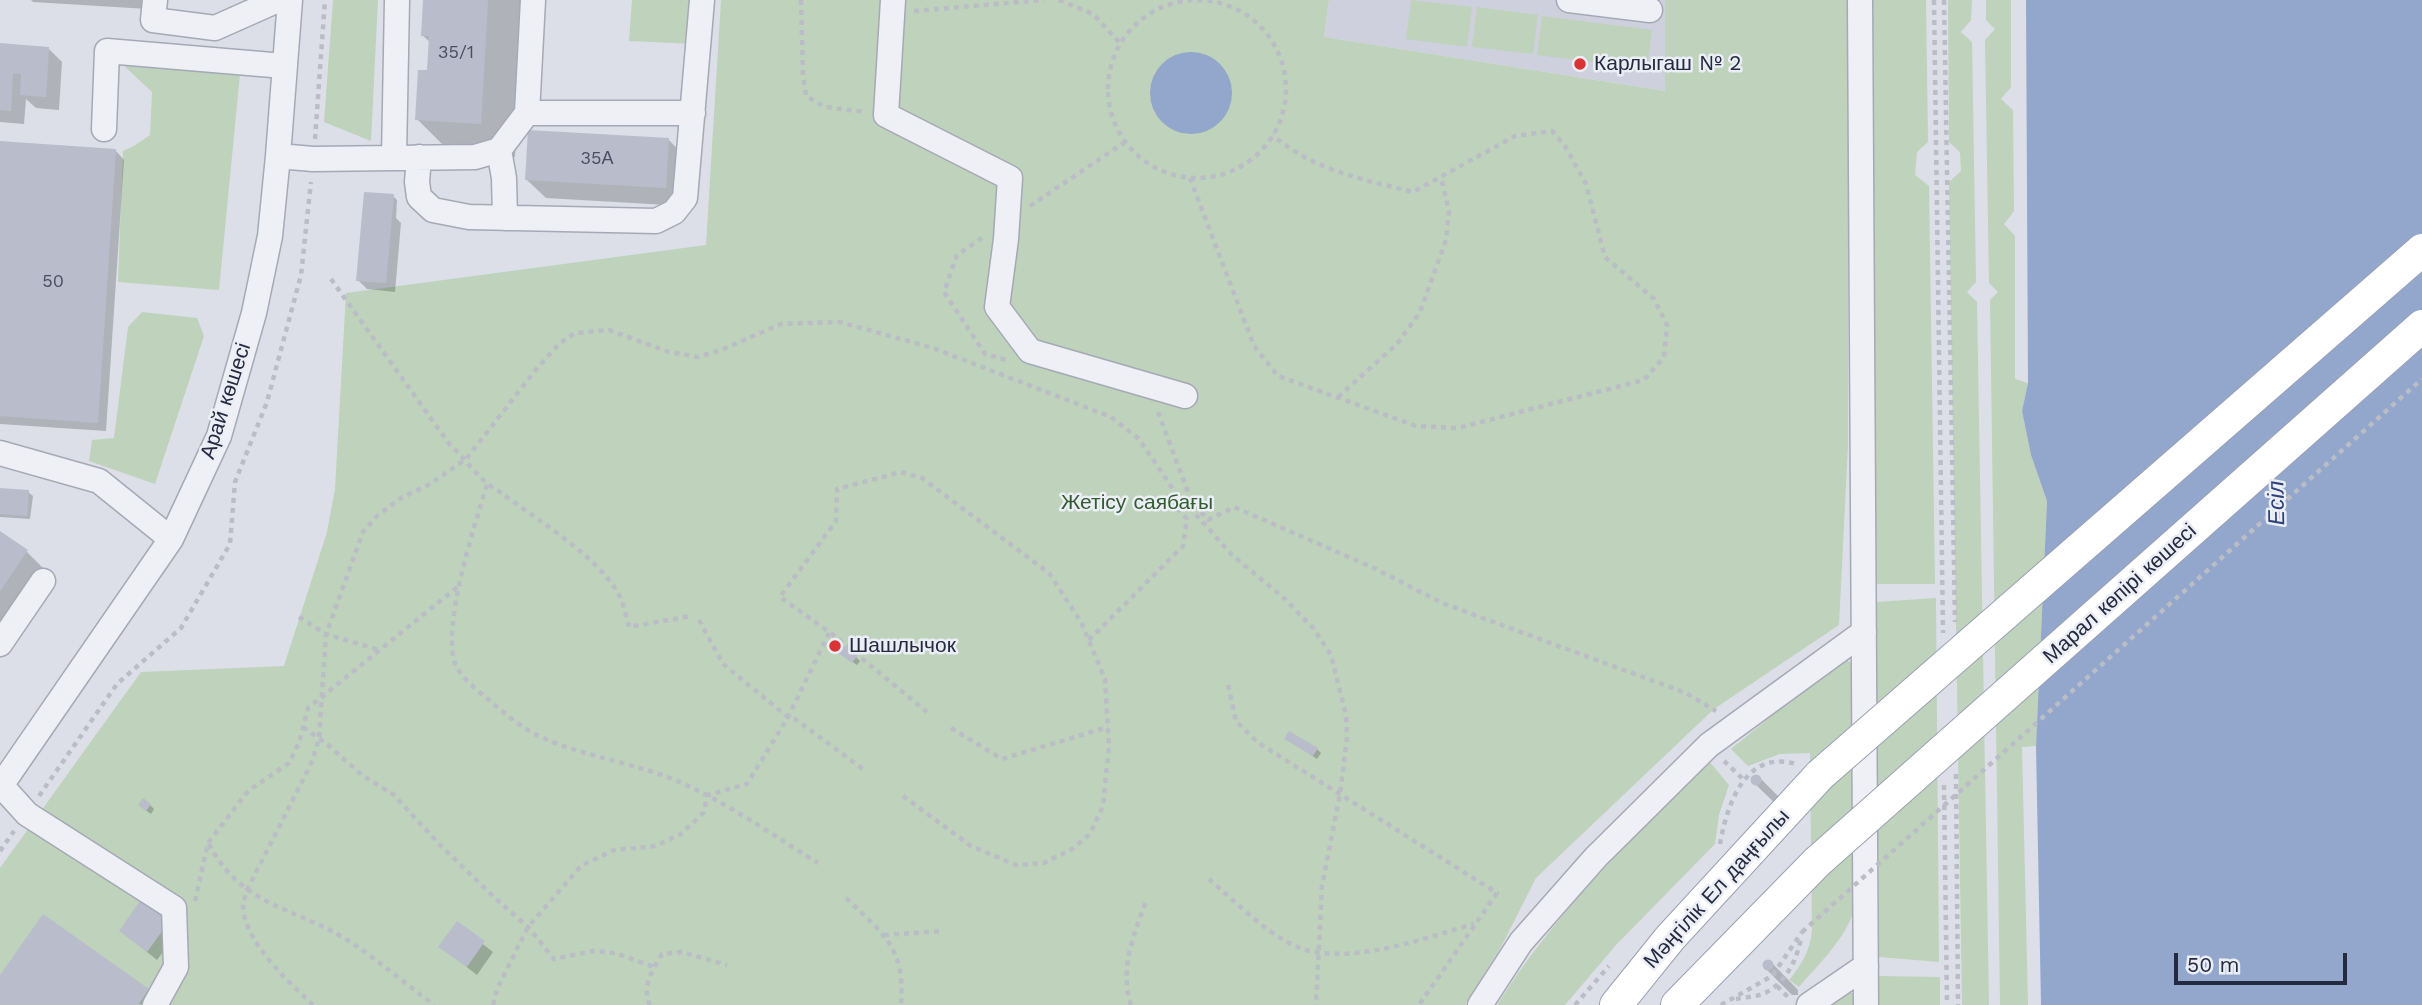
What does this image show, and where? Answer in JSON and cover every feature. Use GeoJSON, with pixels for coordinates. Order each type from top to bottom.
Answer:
{"type":"FeatureCollection","features":[{"type":"Feature","properties":{"kind":"main road"},"geometry":{"type":"LineString","coordinates":[[1812,771],[2422,250]]}},
{"type":"Feature","properties":{"kind":"main road","name":"Марал көпірі көшесі"},"geometry":{"type":"LineString","coordinates":[[1678,1005],[1817,862],[2422,326]]}},
{"type":"Feature","properties":{"kind":"main road","name":"Мәңгілік Ел даңғылы"},"geometry":{"type":"LineString","coordinates":[[1616,1005],[1812,771]]}},
{"type":"Feature","properties":{"kind":"street"},"geometry":{"type":"LineString","coordinates":[[155,0],[153,20],[215,28],[278,0]]}},
{"type":"Feature","properties":{"kind":"street","name":"Арай көшесі"},"geometry":{"type":"LineString","coordinates":[[0,786],[171,539],[219,436],[254,313],[270,236],[289,0]]}},
{"type":"Feature","properties":{"kind":"street"},"geometry":{"type":"LineString","coordinates":[[394,157],[397,0]]}},
{"type":"Feature","properties":{"kind":"street"},"geometry":{"type":"LineString","coordinates":[[278,156],[313,159],[475,157],[499,150],[527,113],[533,0]]}},
{"type":"Feature","properties":{"kind":"street"},"geometry":{"type":"LineString","coordinates":[[419,157],[419,197],[433,209],[469,217],[656,221],[674,212],[685,198],[702,0]]}},
{"type":"Feature","properties":{"kind":"street"},"geometry":{"type":"LineString","coordinates":[[1577,0],[1650,10]]}},
{"type":"Feature","properties":{"kind":"street"},"geometry":{"type":"LineString","coordinates":[[1860,0],[1866,1005]]}},
{"type":"Feature","properties":{"kind":"street"},"geometry":{"type":"LineString","coordinates":[[892,6],[886,115],[1010,178],[997,307],[1030,351],[1185,396]]}},
{"type":"Feature","properties":{"kind":"street"},"geometry":{"type":"LineString","coordinates":[[104,129],[107,51],[284,66]]}},
{"type":"Feature","properties":{"kind":"street"},"geometry":{"type":"LineString","coordinates":[[527,113],[693,113]]}},
{"type":"Feature","properties":{"kind":"street"},"geometry":{"type":"LineString","coordinates":[[499,150],[504,178],[505,218]]}},
{"type":"Feature","properties":{"kind":"street"},"geometry":{"type":"LineString","coordinates":[[0,453],[99,481],[171,539]]}},
{"type":"Feature","properties":{"kind":"street"},"geometry":{"type":"LineString","coordinates":[[0,643],[43,581]]}},
{"type":"Feature","properties":{"kind":"street"},"geometry":{"type":"LineString","coordinates":[[1480,1005],[1521,942],[1596,857],[1709,746],[1864,632]]}},
{"type":"Feature","properties":{"kind":"street"},"geometry":{"type":"LineString","coordinates":[[0,786],[27,814],[174,908],[176,967],[155,1005]]}},
{"type":"Feature","properties":{"kind":"street"},"geometry":{"type":"LineString","coordinates":[[1809,1005],[1866,966]]}},
{"type":"Feature","properties":{"kind":"path"},"geometry":{"type":"LineString","coordinates":[[0,851],[117,684],[181,628],[230,544],[235,482],[267,402],[301,275],[325,0]]}},
{"type":"Feature","properties":{"kind":"path"},"geometry":{"type":"LineString","coordinates":[[801,0],[806,96],[825,107],[886,115]]}},
{"type":"Feature","properties":{"kind":"path"},"geometry":{"type":"LineString","coordinates":[[892,6],[1044,0]]}},
{"type":"Feature","properties":{"kind":"path"},"geometry":{"type":"LineString","coordinates":[[1059,0],[1093,14],[1120,43]]}},
{"type":"Feature","properties":{"kind":"path"},"geometry":{"type":"LineString","coordinates":[[1192,0],[1210,1],[1235,9],[1257,23],[1269,36],[1283,68],[1285,103],[1281,120],[1263,149],[1235,170],[1218,176],[1190,178],[1151,166],[1125,142],[1116,127],[1108,93],[1113,59],[1130,29],[1159,8],[1192,0]]}},
{"type":"Feature","properties":{"kind":"path"},"geometry":{"type":"LineString","coordinates":[[1934,0],[1943,645]]}},
{"type":"Feature","properties":{"kind":"path"},"geometry":{"type":"LineString","coordinates":[[1944,0],[1955,629]]}},
{"type":"Feature","properties":{"kind":"path"},"geometry":{"type":"LineString","coordinates":[[1190,178],[1254,346],[1278,376],[1416,426],[1458,428],[1644,380],[1664,357],[1667,325],[1663,316],[1654,299],[1605,257],[1586,184],[1565,146],[1552,131],[1516,136],[1413,192],[1340,174],[1284,145],[1273,135]]}},
{"type":"Feature","properties":{"kind":"path"},"geometry":{"type":"LineString","coordinates":[[957,255],[1125,142]]}},
{"type":"Feature","properties":{"kind":"path"},"geometry":{"type":"LineString","coordinates":[[1337,397],[1397,344],[1420,313],[1446,240],[1449,212],[1441,177]]}},
{"type":"Feature","properties":{"kind":"path"},"geometry":{"type":"LineString","coordinates":[[331,279],[450,445],[466,459],[471,469],[487,485],[589,560],[620,597],[629,627],[691,616]]}},
{"type":"Feature","properties":{"kind":"path"},"geometry":{"type":"LineString","coordinates":[[313,1005],[275,968],[251,934],[243,907],[247,890],[311,764],[319,739],[326,634],[363,532],[377,516],[401,498],[430,484],[466,459],[538,367],[559,344],[575,333],[609,330],[669,352],[698,357],[781,324],[840,322],[933,348],[1111,417],[1139,439],[1173,489],[1232,555],[1285,598],[1312,628],[1331,655],[1346,715],[1347,738],[1340,794],[1322,886],[1316,1005]]}},
{"type":"Feature","properties":{"kind":"path"},"geometry":{"type":"LineString","coordinates":[[1721,1005],[1772,976],[1802,932],[2422,379]]}},
{"type":"Feature","properties":{"kind":"path"},"geometry":{"type":"LineString","coordinates":[[903,796],[971,846],[1016,865],[1044,863],[1072,849],[1090,834],[1103,806],[1109,746],[1105,679],[1081,622],[1049,573],[922,478],[901,472],[837,489],[836,521],[780,597],[927,712]]}},
{"type":"Feature","properties":{"kind":"path"},"geometry":{"type":"LineString","coordinates":[[487,485],[453,619],[452,648],[456,666],[472,685],[507,716],[532,732],[563,746],[674,780],[708,795],[818,863]]}},
{"type":"Feature","properties":{"kind":"path"},"geometry":{"type":"LineString","coordinates":[[1089,640],[1183,546],[1187,519],[1166,496]]}},
{"type":"Feature","properties":{"kind":"path"},"geometry":{"type":"LineString","coordinates":[[1208,520],[1234,507],[1374,568],[1443,603],[1686,693],[1726,716]]}},
{"type":"Feature","properties":{"kind":"path"},"geometry":{"type":"LineString","coordinates":[[174,908],[195,901],[208,844],[248,791],[289,763],[299,743],[308,708],[461,584]]}},
{"type":"Feature","properties":{"kind":"path"},"geometry":{"type":"LineString","coordinates":[[299,617],[326,634],[379,650]]}},
{"type":"Feature","properties":{"kind":"path"},"geometry":{"type":"LineString","coordinates":[[699,620],[723,664],[788,718],[795,719],[863,769]]}},
{"type":"Feature","properties":{"kind":"path"},"geometry":{"type":"LineString","coordinates":[[708,795],[747,784],[788,718],[829,633]]}},
{"type":"Feature","properties":{"kind":"path"},"geometry":{"type":"LineString","coordinates":[[1228,685],[1236,720],[1257,742],[1497,893],[1419,1005]]}},
{"type":"Feature","properties":{"kind":"path"},"geometry":{"type":"LineString","coordinates":[[303,727],[362,775],[394,795],[439,844],[528,927],[555,958],[593,951],[615,953],[654,967]]}},
{"type":"Feature","properties":{"kind":"path"},"geometry":{"type":"LineString","coordinates":[[951,728],[1002,759],[1108,727]]}},
{"type":"Feature","properties":{"kind":"path"},"geometry":{"type":"LineString","coordinates":[[1719,851],[1723,825],[1732,799],[1744,780],[1758,767],[1777,760],[1812,771]]}},
{"type":"Feature","properties":{"kind":"path"},"geometry":{"type":"LineString","coordinates":[[1956,767],[1958,1005]]}},
{"type":"Feature","properties":{"kind":"path"},"geometry":{"type":"LineString","coordinates":[[1944,781],[1947,1005]]}},
{"type":"Feature","properties":{"kind":"path"},"geometry":{"type":"LineString","coordinates":[[493,1005],[497,989],[528,927],[581,866],[614,850],[655,846],[681,834],[703,813],[708,795]]}},
{"type":"Feature","properties":{"kind":"path"},"geometry":{"type":"LineString","coordinates":[[208,844],[239,885],[352,943],[434,1005]]}},
{"type":"Feature","properties":{"kind":"path"},"geometry":{"type":"LineString","coordinates":[[1209,879],[1264,926],[1309,951],[1364,954],[1475,924]]}},
{"type":"Feature","properties":{"kind":"path"},"geometry":{"type":"LineString","coordinates":[[846,898],[894,948],[903,978],[901,1005]]}},
{"type":"Feature","properties":{"kind":"path"},"geometry":{"type":"LineString","coordinates":[[1131,1005],[1127,992],[1126,970],[1130,946],[1147,900]]}},
{"type":"Feature","properties":{"kind":"path"},"geometry":{"type":"LineString","coordinates":[[883,936],[944,931]]}},
{"type":"Feature","properties":{"kind":"path"},"geometry":{"type":"LineString","coordinates":[[1732,1000],[1762,995],[1777,986],[1798,955],[1802,932]]}},
{"type":"Feature","properties":{"kind":"path"},"geometry":{"type":"LineString","coordinates":[[650,1005],[647,1002],[646,986],[662,954],[682,952],[727,965]]}},
{"type":"Feature","properties":{"kind":"shaded area","name":"Карлыгаш № 2"},"geometry":{"type":"Polygon","coordinates":[[[1329,0],[1665,0],[1666,91],[1324,37],[1329,0]]]}},
{"type":"Feature","properties":{"kind":"green space"},"geometry":{"type":"Polygon","coordinates":[[[333,0],[378,0],[371,141],[324,122],[333,0]]]}},
{"type":"Feature","properties":{"kind":"green space"},"geometry":{"type":"Polygon","coordinates":[[[632,0],[696,0],[693,44],[629,41],[632,0]]]}},
{"type":"Feature","properties":{"kind":"green space","name":"Жетісу саябағы"},"geometry":{"type":"Polygon","coordinates":[[[721,0],[1329,0],[1324,37],[1665,91],[1665,0],[1848,0],[1848,445],[1839,625],[1714,709],[1536,878],[1500,949],[1465,1005],[0,1005],[0,868],[141,672],[284,666],[327,532],[335,489],[346,293],[706,245],[721,0]]]}},
{"type":"Feature","properties":{"kind":"green space"},"geometry":{"type":"Polygon","coordinates":[[[1411,0],[1472,7],[1467,47],[1406,39],[1411,0]]]}},
{"type":"Feature","properties":{"kind":"green space"},"geometry":{"type":"Polygon","coordinates":[[[1872,0],[1926,0],[1928,142],[1917,152],[1915,175],[1929,186],[1935,584],[1876,584],[1872,0]]]}},
{"type":"Feature","properties":{"kind":"green space"},"geometry":{"type":"Polygon","coordinates":[[[1948,0],[1972,0],[1971,20],[1961,32],[1972,42],[1976,282],[1967,292],[1977,302],[1989,1005],[1962,1005],[1949,182],[1961,171],[1960,152],[1949,142],[1948,0]]]}},
{"type":"Feature","properties":{"kind":"green space"},"geometry":{"type":"Polygon","coordinates":[[[1986,0],[2011,0],[2011,87],[2001,99],[2013,110],[2014,211],[2004,224],[2015,236],[2015,379],[2028,383],[2022,411],[2031,455],[2047,501],[2036,746],[2022,747],[2028,1005],[2000,1005],[1990,300],[1998,292],[1989,283],[1985,40],[1995,29],[1986,20],[1986,0]]]}},
{"type":"Feature","properties":{"kind":"green space"},"geometry":{"type":"Polygon","coordinates":[[[1477,7],[1538,15],[1533,54],[1472,47],[1477,7]]]}},
{"type":"Feature","properties":{"kind":"green space"},"geometry":{"type":"Polygon","coordinates":[[[1542,16],[1652,30],[1647,69],[1537,55],[1542,16]]]}},
{"type":"Feature","properties":{"kind":"green space"},"geometry":{"type":"Polygon","coordinates":[[[118,60],[240,74],[219,290],[118,282],[123,151],[150,135],[152,92],[118,60]]]}},
{"type":"Feature","properties":{"kind":"green space"},"geometry":{"type":"Polygon","coordinates":[[[142,312],[197,318],[204,336],[155,484],[89,461],[92,440],[114,438],[128,327],[142,312]]]}},
{"type":"Feature","properties":{"kind":"green space"},"geometry":{"type":"Polygon","coordinates":[[[1936,598],[1939,962],[1879,957],[1876,602],[1936,598]]]}},
{"type":"Feature","properties":{"kind":"green space"},"geometry":{"type":"Polygon","coordinates":[[[1840,660],[1847,660],[1853,665],[1855,675],[1852,916],[1835,945],[1799,987],[1789,980],[1805,957],[1812,930],[1810,753],[1780,754],[1748,766],[1731,749],[1840,660]]]}},
{"type":"Feature","properties":{"kind":"green space"},"geometry":{"type":"Polygon","coordinates":[[[1709,761],[1729,785],[1719,815],[1715,844],[1616,945],[1565,1005],[1497,1005],[1569,908],[1623,848],[1709,761]]]}},
{"type":"Feature","properties":{"kind":"green space"},"geometry":{"type":"Polygon","coordinates":[[[1878,976],[1940,977],[1940,1005],[1828,1005],[1839,993],[1853,993],[1854,1000],[1878,976]]]}},
{"type":"Feature","properties":{"kind":"water","name":"Есіл"},"geometry":{"type":"Polygon","coordinates":[[[2026,0],[2422,0],[2422,1005],[2041,1005],[2036,746],[2047,501],[2031,455],[2022,411],[2028,383],[2026,0]]]}},
{"type":"Feature","properties":{"kind":"water"},"geometry":{"type":"Polygon","coordinates":[[[1183,52],[1199,52],[1214,59],[1225,70],[1232,85],[1229,109],[1220,122],[1199,134],[1183,134],[1168,127],[1157,116],[1150,101],[1150,85],[1157,70],[1168,59],[1183,52]]]}},
{"type":"Feature","properties":{"kind":"building"},"geometry":{"type":"Polygon","coordinates":[[[423,0],[488,0],[481,124],[415,120],[418,70],[427,70],[429,36],[421,36],[423,0]]]}},
{"type":"Feature","properties":{"kind":"building"},"geometry":{"type":"Polygon","coordinates":[[[0,43],[49,47],[46,97],[20,95],[21,74],[13,73],[11,111],[0,110],[0,43]]]}},
{"type":"Feature","properties":{"kind":"building"},"geometry":{"type":"Polygon","coordinates":[[[528,130],[669,138],[666,188],[525,180],[528,130]]]}},
{"type":"Feature","properties":{"kind":"building"},"geometry":{"type":"Polygon","coordinates":[[[0,141],[116,149],[98,423],[0,416],[0,141]]]}},
{"type":"Feature","properties":{"kind":"building"},"geometry":{"type":"Polygon","coordinates":[[[364,192],[394,194],[386,283],[356,281],[364,192]]]}},
{"type":"Feature","properties":{"kind":"building"},"geometry":{"type":"Polygon","coordinates":[[[0,488],[29,490],[27,516],[0,514],[0,488]]]}},
{"type":"Feature","properties":{"kind":"building"},"geometry":{"type":"Polygon","coordinates":[[[0,531],[28,550],[0,591],[0,531]]]}},
{"type":"Feature","properties":{"kind":"building"},"geometry":{"type":"Polygon","coordinates":[[[835,640],[857,656],[852,663],[830,647],[835,640]]]}},
{"type":"Feature","properties":{"kind":"building"},"geometry":{"type":"Polygon","coordinates":[[[1289,731],[1318,748],[1313,756],[1284,739],[1289,731]]]}},
{"type":"Feature","properties":{"kind":"building"},"geometry":{"type":"Polygon","coordinates":[[[1756,774],[1762,780],[1756,786],[1750,780],[1756,774]]]}},
{"type":"Feature","properties":{"kind":"building"},"geometry":{"type":"Polygon","coordinates":[[[143,798],[151,804],[146,811],[138,805],[143,798]]]}},
{"type":"Feature","properties":{"kind":"building"},"geometry":{"type":"Polygon","coordinates":[[[142,898],[171,919],[147,952],[119,931],[142,898]]]}},
{"type":"Feature","properties":{"kind":"building"},"geometry":{"type":"Polygon","coordinates":[[[43,914],[149,989],[138,1005],[0,1005],[0,975],[43,914]]]}},
{"type":"Feature","properties":{"kind":"building"},"geometry":{"type":"Polygon","coordinates":[[[457,921],[485,941],[467,967],[438,947],[457,921]]]}},
{"type":"Feature","properties":{"kind":"building"},"geometry":{"type":"Polygon","coordinates":[[[1768,959],[1774,965],[1768,971],[1762,965],[1768,959]]]}},
{"type":"Feature","properties":{"kind":"place","name":"Карлыгаш № 2"},"geometry":{"type":"Point","coordinates":[1580,64]}},
{"type":"Feature","properties":{"kind":"place","name":"Шашлычок"},"geometry":{"type":"Point","coordinates":[835,646]}}]}
